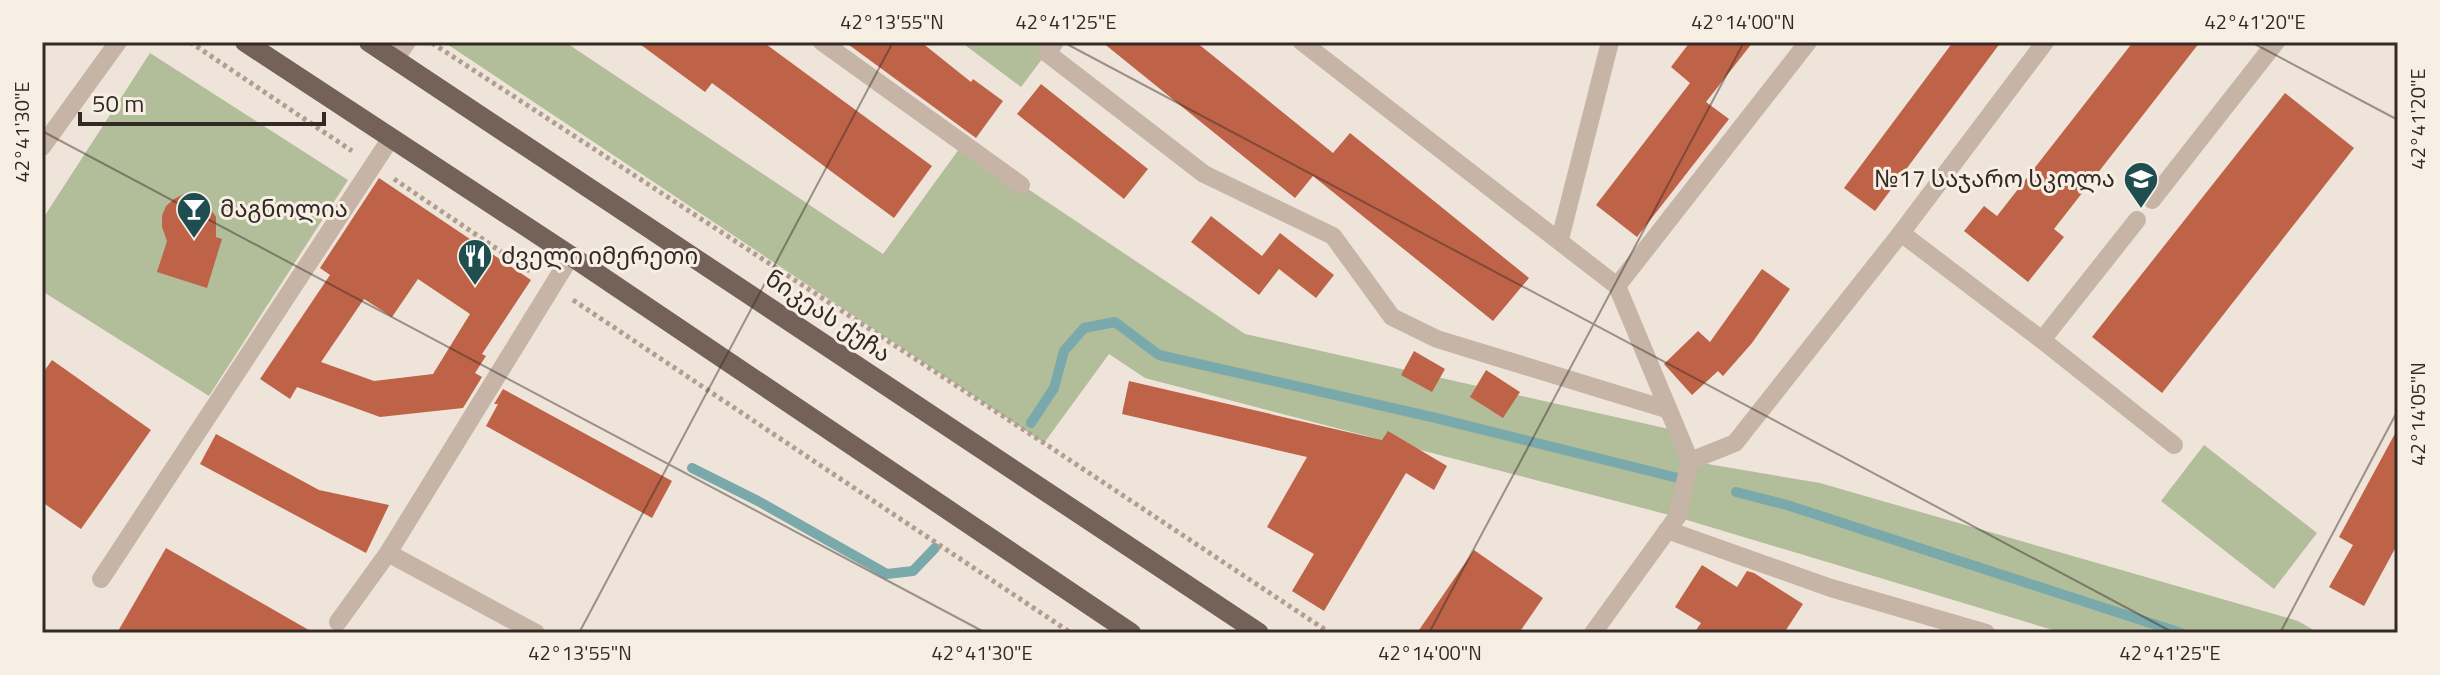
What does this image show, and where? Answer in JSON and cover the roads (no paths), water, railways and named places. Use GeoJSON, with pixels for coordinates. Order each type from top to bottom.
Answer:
{"type":"FeatureCollection","features":[{"type":"Feature","properties":{"kind":"main road"},"geometry":{"type":"LineString","coordinates":[[245,42],[571,256],[1131,633]]}},
{"type":"Feature","properties":{"kind":"main road","name":"ნიკეას ქუჩა"},"geometry":{"type":"LineString","coordinates":[[369,42],[1259,633]]}},
{"type":"Feature","properties":{"kind":"lane"},"geometry":{"type":"LineString","coordinates":[[42,147],[118,42]]}},
{"type":"Feature","properties":{"kind":"lane"},"geometry":{"type":"LineString","coordinates":[[395,59],[407,42]]}},
{"type":"Feature","properties":{"kind":"lane"},"geometry":{"type":"LineString","coordinates":[[822,42],[1021,185]]}},
{"type":"Feature","properties":{"kind":"lane"},"geometry":{"type":"LineString","coordinates":[[1055,42],[1047,53],[1204,174],[1333,236],[1392,317],[1437,339],[1669,410]]}},
{"type":"Feature","properties":{"kind":"lane"},"geometry":{"type":"LineString","coordinates":[[1302,42],[1617,286],[1690,461],[1677,517],[1593,633]]}},
{"type":"Feature","properties":{"kind":"lane"},"geometry":{"type":"LineString","coordinates":[[1560,239],[1610,42]]}},
{"type":"Feature","properties":{"kind":"lane"},"geometry":{"type":"LineString","coordinates":[[1617,286],[1808,42]]}},
{"type":"Feature","properties":{"kind":"lane"},"geometry":{"type":"LineString","coordinates":[[1690,461],[1735,443],[1901,233],[2045,42]]}},
{"type":"Feature","properties":{"kind":"lane"},"geometry":{"type":"LineString","coordinates":[[2152,200],[2276,42]]}},
{"type":"Feature","properties":{"kind":"lane"},"geometry":{"type":"LineString","coordinates":[[101,579],[391,138]]}},
{"type":"Feature","properties":{"kind":"lane"},"geometry":{"type":"LineString","coordinates":[[2042,340],[2137,220]]}},
{"type":"Feature","properties":{"kind":"lane"},"geometry":{"type":"LineString","coordinates":[[1901,233],[2174,445]]}},
{"type":"Feature","properties":{"kind":"lane"},"geometry":{"type":"LineString","coordinates":[[338,622],[388,553],[571,256]]}},
{"type":"Feature","properties":{"kind":"lane"},"geometry":{"type":"LineString","coordinates":[[1667,530],[1831,588],[1986,633]]}},
{"type":"Feature","properties":{"kind":"lane"},"geometry":{"type":"LineString","coordinates":[[388,553],[536,633]]}},
{"type":"Feature","properties":{"kind":"waterway"},"geometry":{"type":"LineString","coordinates":[[1031,423],[1054,388],[1064,351],[1084,328],[1115,322],[1159,355],[1436,418],[1682,479]]}},
{"type":"Feature","properties":{"kind":"waterway"},"geometry":{"type":"LineString","coordinates":[[692,468],[758,501],[887,574],[913,571],[935,548]]}},
{"type":"Feature","properties":{"kind":"waterway"},"geometry":{"type":"LineString","coordinates":[[1736,492],[1787,505],[2181,633]]}},
{"type":"Feature","properties":{"kind":"place","name":"№17 საჯარო სკოლა"},"geometry":{"type":"Point","coordinates":[2141,210]}},
{"type":"Feature","properties":{"kind":"place","name":"მაგნოლია"},"geometry":{"type":"Point","coordinates":[194,240]}},
{"type":"Feature","properties":{"kind":"place","name":"ძველი იმერეთი"},"geometry":{"type":"Point","coordinates":[475,287]}}]}
